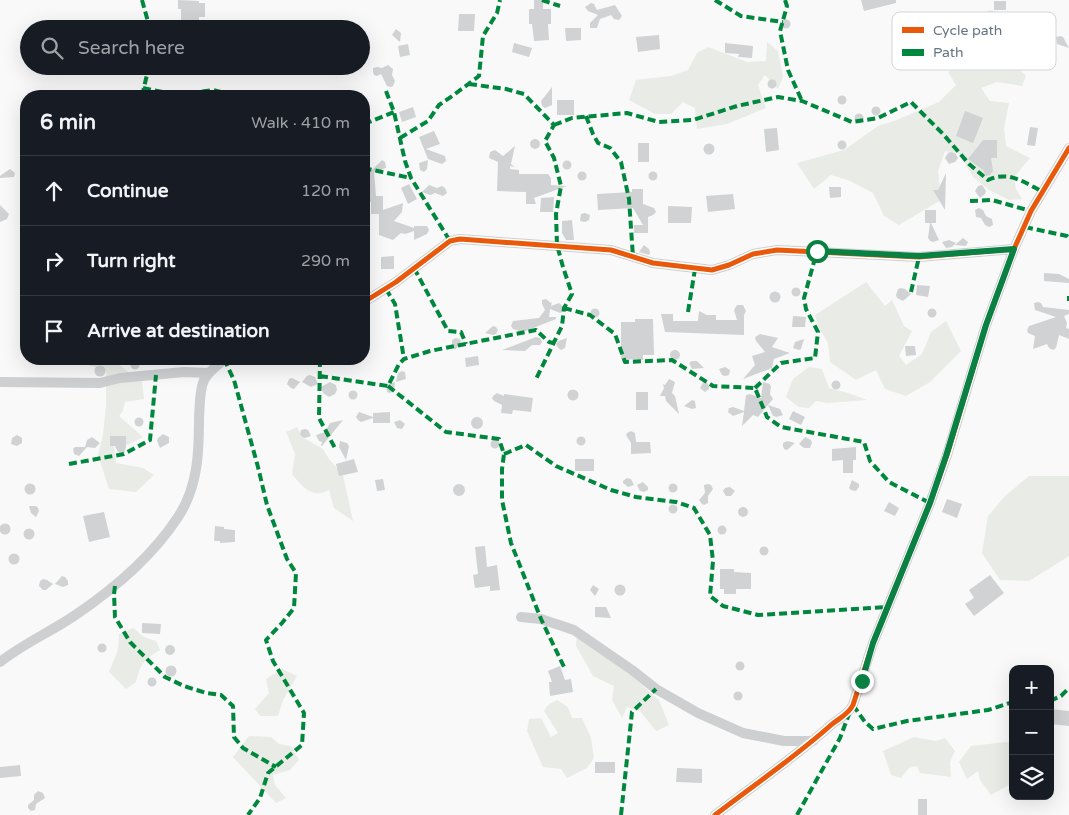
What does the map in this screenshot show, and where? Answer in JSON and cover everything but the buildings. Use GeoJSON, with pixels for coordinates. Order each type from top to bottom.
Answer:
{"type":"FeatureCollection","features":[{"type":"Feature","properties":{"kind":"street"},"geometry":{"type":"LineString","coordinates":[[716,815],[813,741],[832,724],[849,714],[859,692],[873,643],[930,503],[986,325],[1014,249],[1031,211],[1069,148]]}},
{"type":"Feature","properties":{"kind":"street"},"geometry":{"type":"LineString","coordinates":[[370,298],[396,282],[450,241],[460,239],[611,250],[653,263],[712,270],[754,254],[777,250],[919,256],[1014,249]]}},
{"type":"Feature","properties":{"kind":"street"},"geometry":{"type":"LineString","coordinates":[[0,662],[17,649],[74,616],[115,586],[159,543],[179,516],[192,490],[198,453],[199,400],[203,382],[209,373],[219,365]]}},
{"type":"Feature","properties":{"kind":"street"},"geometry":{"type":"LineString","coordinates":[[0,382],[100,383],[120,378],[184,372],[209,373]]}},
{"type":"Feature","properties":{"kind":"street"},"geometry":{"type":"LineString","coordinates":[[521,617],[541,619],[574,630],[656,689],[698,713],[743,733],[784,741],[813,741]]}},
{"type":"Feature","properties":{"kind":"shaded area"},"geometry":{"type":"Polygon","coordinates":[[[767,42],[778,51],[783,77],[778,89],[765,75],[758,85],[766,108],[727,124],[697,129],[695,108],[683,102],[671,114],[655,114],[629,100],[636,80],[671,76],[688,70],[697,53],[708,47],[747,62],[766,61],[767,42]]]}},
{"type":"Feature","properties":{"kind":"shaded area"},"geometry":{"type":"Polygon","coordinates":[[[951,70],[1019,70],[1026,75],[1022,86],[997,82],[981,88],[990,101],[1009,103],[1004,128],[1006,146],[1030,158],[1014,177],[1016,189],[1022,199],[1009,200],[989,190],[973,177],[959,153],[945,151],[938,171],[941,200],[899,225],[884,216],[873,193],[848,180],[831,175],[814,189],[797,163],[844,150],[878,126],[939,102],[956,85],[948,72],[951,70]]]}},
{"type":"Feature","properties":{"kind":"shaded area"},"geometry":{"type":"Polygon","coordinates":[[[866,282],[885,306],[892,300],[904,326],[912,331],[899,356],[906,365],[922,354],[931,332],[946,321],[961,351],[930,382],[906,396],[885,389],[876,370],[856,380],[830,362],[828,343],[819,328],[815,315],[866,282]]]}},
{"type":"Feature","properties":{"kind":"shaded area"},"geometry":{"type":"Polygon","coordinates":[[[88,365],[119,365],[142,382],[144,399],[125,402],[123,411],[119,416],[143,437],[128,445],[113,439],[116,463],[143,468],[154,475],[136,492],[109,489],[98,455],[103,435],[106,405],[106,371],[88,365]]]}},
{"type":"Feature","properties":{"kind":"shaded area"},"geometry":{"type":"Polygon","coordinates":[[[809,367],[822,369],[829,388],[867,400],[828,403],[816,401],[809,408],[799,407],[786,397],[793,379],[809,367]]]}},
{"type":"Feature","properties":{"kind":"shaded area"},"geometry":{"type":"Polygon","coordinates":[[[297,427],[302,437],[323,449],[343,475],[353,521],[334,508],[329,490],[317,493],[312,492],[304,487],[292,474],[295,454],[286,432],[297,427]]]}},
{"type":"Feature","properties":{"kind":"shaded area"},"geometry":{"type":"Polygon","coordinates":[[[1029,476],[1069,476],[1069,556],[1029,581],[1000,580],[982,553],[988,516],[1005,496],[1029,476]]]}},
{"type":"Feature","properties":{"kind":"shaded area"},"geometry":{"type":"Polygon","coordinates":[[[133,628],[144,637],[156,641],[160,650],[144,663],[139,670],[136,682],[126,689],[109,672],[118,650],[119,634],[133,628]]]}},
{"type":"Feature","properties":{"kind":"shaded area"},"geometry":{"type":"Polygon","coordinates":[[[577,637],[620,666],[659,700],[669,725],[656,731],[640,711],[627,707],[622,718],[612,700],[614,686],[593,676],[576,646],[577,637]]]}},
{"type":"Feature","properties":{"kind":"shaded area"},"geometry":{"type":"Polygon","coordinates":[[[282,669],[297,676],[283,700],[278,716],[260,716],[255,709],[269,693],[266,679],[282,669]]]}},
{"type":"Feature","properties":{"kind":"shaded area"},"geometry":{"type":"Polygon","coordinates":[[[557,700],[568,707],[572,718],[582,718],[591,738],[594,758],[587,768],[567,778],[561,769],[543,767],[527,731],[529,719],[541,718],[551,737],[558,733],[544,711],[548,705],[557,700]]]}},
{"type":"Feature","properties":{"kind":"shaded area"},"geometry":{"type":"Polygon","coordinates":[[[249,736],[271,737],[279,744],[291,746],[299,760],[290,770],[273,775],[275,785],[286,798],[276,803],[233,757],[249,736]]]}},
{"type":"Feature","properties":{"kind":"shaded area"},"geometry":{"type":"Polygon","coordinates":[[[914,737],[936,741],[945,738],[955,751],[950,762],[951,777],[920,773],[917,766],[909,768],[901,778],[891,775],[883,751],[914,737]]]}},
{"type":"Feature","properties":{"kind":"shaded area"},"geometry":{"type":"Polygon","coordinates":[[[1009,742],[1009,785],[991,795],[980,780],[978,771],[967,779],[959,762],[971,746],[1009,742]]]}},
{"type":"Feature","properties":{"kind":"marked path"},"geometry":{"type":"LineString","coordinates":[[142,0],[148,20]]}},
{"type":"Feature","properties":{"kind":"marked path"},"geometry":{"type":"LineString","coordinates":[[400,138],[428,121],[439,105],[479,76],[483,36],[497,13],[500,0]]}},
{"type":"Feature","properties":{"kind":"marked path"},"geometry":{"type":"LineString","coordinates":[[542,0],[560,6]]}},
{"type":"Feature","properties":{"kind":"marked path"},"geometry":{"type":"LineString","coordinates":[[715,0],[741,16],[783,22]]}},
{"type":"Feature","properties":{"kind":"marked path"},"geometry":{"type":"LineString","coordinates":[[785,0],[787,6],[780,31],[788,70],[802,101]]}},
{"type":"Feature","properties":{"kind":"marked path"},"geometry":{"type":"LineString","coordinates":[[143,90],[147,75]]}},
{"type":"Feature","properties":{"kind":"marked path"},"geometry":{"type":"LineString","coordinates":[[469,84],[506,89],[524,94],[554,125],[545,141],[554,158],[561,186],[556,214],[557,245],[572,294],[564,308],[562,326],[536,379]]}},
{"type":"Feature","properties":{"kind":"marked path"},"geometry":{"type":"LineString","coordinates":[[143,88],[153,90]]}},
{"type":"Feature","properties":{"kind":"marked path"},"geometry":{"type":"LineString","coordinates":[[386,91],[394,112],[405,161],[411,178],[450,241]]}},
{"type":"Feature","properties":{"kind":"marked path"},"geometry":{"type":"LineString","coordinates":[[554,125],[572,118],[627,113],[659,122],[693,120],[737,106],[778,97],[802,101],[852,122],[878,118],[911,102],[943,134],[969,164],[988,180],[1003,176],[1010,177],[1043,192]]}},
{"type":"Feature","properties":{"kind":"marked path"},"geometry":{"type":"LineString","coordinates":[[370,122],[394,112]]}},
{"type":"Feature","properties":{"kind":"marked path"},"geometry":{"type":"LineString","coordinates":[[586,116],[598,143],[610,148],[621,162],[629,199],[633,257]]}},
{"type":"Feature","properties":{"kind":"marked path"},"geometry":{"type":"LineString","coordinates":[[370,169],[411,178]]}},
{"type":"Feature","properties":{"kind":"marked path"},"geometry":{"type":"LineString","coordinates":[[970,201],[992,200],[1031,211]]}},
{"type":"Feature","properties":{"kind":"marked path"},"geometry":{"type":"LineString","coordinates":[[1025,227],[1069,238]]}},
{"type":"Feature","properties":{"kind":"marked path"},"geometry":{"type":"LineString","coordinates":[[755,388],[781,363],[815,358],[818,332],[806,309],[804,298],[817,251]]}},
{"type":"Feature","properties":{"kind":"marked path"},"geometry":{"type":"LineString","coordinates":[[911,292],[919,257]]}},
{"type":"Feature","properties":{"kind":"marked path"},"geometry":{"type":"LineString","coordinates":[[414,268],[448,331],[461,332],[466,344]]}},
{"type":"Feature","properties":{"kind":"marked path"},"geometry":{"type":"LineString","coordinates":[[688,312],[695,269]]}},
{"type":"Feature","properties":{"kind":"marked path"},"geometry":{"type":"LineString","coordinates":[[386,289],[395,304],[404,359]]}},
{"type":"Feature","properties":{"kind":"marked path"},"geometry":{"type":"LineString","coordinates":[[1069,296],[1069,301]]}},
{"type":"Feature","properties":{"kind":"marked path"},"geometry":{"type":"LineString","coordinates":[[564,308],[590,315],[615,334],[625,362],[672,360],[713,386],[755,388],[767,417],[781,427],[864,442],[870,461],[889,482],[930,503]]}},
{"type":"Feature","properties":{"kind":"marked path"},"geometry":{"type":"LineString","coordinates":[[320,376],[388,386],[399,364],[404,359],[430,351],[536,330],[549,342],[553,343]]}},
{"type":"Feature","properties":{"kind":"marked path"},"geometry":{"type":"LineString","coordinates":[[227,365],[234,380],[267,505],[287,559],[296,573],[294,608],[266,640],[273,661],[304,713],[302,745],[268,773],[260,798],[248,815]]}},
{"type":"Feature","properties":{"kind":"marked path"},"geometry":{"type":"LineString","coordinates":[[320,365],[319,418],[336,450]]}},
{"type":"Feature","properties":{"kind":"marked path"},"geometry":{"type":"LineString","coordinates":[[69,464],[124,454],[150,440],[156,375]]}},
{"type":"Feature","properties":{"kind":"marked path"},"geometry":{"type":"LineString","coordinates":[[388,386],[446,432],[499,439],[504,454],[502,500],[511,543],[541,619],[565,669]]}},
{"type":"Feature","properties":{"kind":"marked path"},"geometry":{"type":"LineString","coordinates":[[504,454],[526,445],[556,466],[611,490],[636,497],[676,502],[694,508],[710,535],[713,561],[710,596],[723,606],[758,615],[887,607]]}},
{"type":"Feature","properties":{"kind":"marked path"},"geometry":{"type":"LineString","coordinates":[[115,586],[115,617],[130,642],[165,677],[184,686],[206,693],[221,695],[233,706],[234,737],[243,748],[276,767]]}},
{"type":"Feature","properties":{"kind":"marked path"},"geometry":{"type":"LineString","coordinates":[[1054,699],[1061,696],[1069,688]]}},
{"type":"Feature","properties":{"kind":"marked path"},"geometry":{"type":"LineString","coordinates":[[621,815],[632,712],[656,689]]}},
{"type":"Feature","properties":{"kind":"marked path"},"geometry":{"type":"LineString","coordinates":[[853,705],[865,722],[873,729],[907,721],[988,710],[1009,703]]}},
{"type":"Feature","properties":{"kind":"marked path"},"geometry":{"type":"LineString","coordinates":[[797,815],[840,738],[849,714]]}},
{"type":"Feature","properties":{"kind":"cycle path"},"geometry":{"type":"LineString","coordinates":[[715,815],[803,749],[846,714],[853,705],[873,643],[930,503],[947,455],[986,325],[1014,249],[1031,211],[1069,148]]}},
{"type":"Feature","properties":{"kind":"cycle path"},"geometry":{"type":"LineString","coordinates":[[370,298],[396,282],[450,241],[460,239],[611,250],[653,263],[712,270],[729,265],[753,254],[777,250],[919,257],[1014,249]]}},
{"type":"Feature","properties":{"kind":"route"},"geometry":{"type":"LineString","coordinates":[[817,251],[919,256],[1014,249],[986,325],[961,410],[930,503],[887,606],[873,643],[862,681]]}}]}
